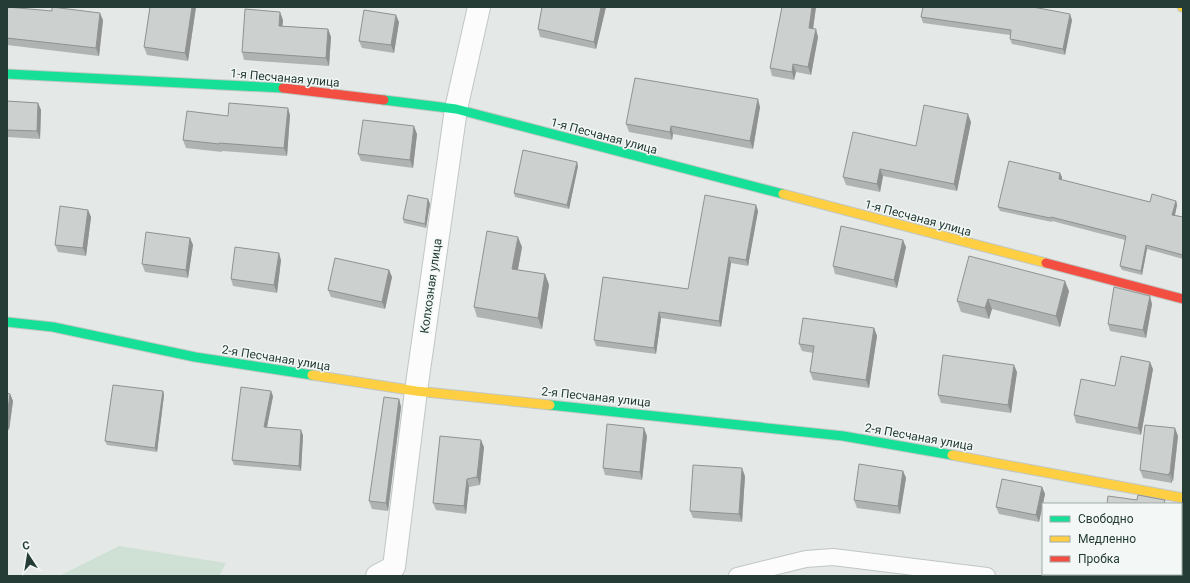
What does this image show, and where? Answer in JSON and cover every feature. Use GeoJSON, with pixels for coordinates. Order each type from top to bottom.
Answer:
{"type":"FeatureCollection","features":[{"type":"Feature","properties":{"kind":"street","name":"Колхозная улица"},"geometry":{"type":"LineString","coordinates":[[391,573],[456,110],[479,7]]}},
{"type":"Feature","properties":{"kind":"street","name":"1-я Песчаная улица"},"geometry":{"type":"LineString","coordinates":[[7,74],[271,86],[456,110],[1183,299]]}},
{"type":"Feature","properties":{"kind":"street","name":"2-я Песчаная улица"},"geometry":{"type":"LineString","coordinates":[[7,322],[53,327],[195,357],[416,391],[843,436],[1183,498]]}},
{"type":"Feature","properties":{"kind":"lane"},"geometry":{"type":"LineString","coordinates":[[737,576],[806,559],[833,557],[987,576]]}},
{"type":"Feature","properties":{"kind":"green space"},"geometry":{"type":"Polygon","coordinates":[[[119,546],[226,563],[219,576],[59,576],[119,546]]]}},
{"type":"Feature","properties":{"kind":"building"},"geometry":{"type":"Polygon","coordinates":[[[7,7],[52,11],[52,7],[100,13],[96,48],[7,38],[7,7]]]}},
{"type":"Feature","properties":{"kind":"building"},"geometry":{"type":"Polygon","coordinates":[[[150,7],[192,7],[185,53],[144,47],[150,7]]]}},
{"type":"Feature","properties":{"kind":"building"},"geometry":{"type":"Polygon","coordinates":[[[542,7],[601,7],[594,42],[538,29],[542,7]]]}},
{"type":"Feature","properties":{"kind":"building"},"geometry":{"type":"Polygon","coordinates":[[[782,7],[812,7],[809,28],[816,29],[808,67],[793,64],[792,72],[770,68],[782,7]]]}},
{"type":"Feature","properties":{"kind":"building"},"geometry":{"type":"Polygon","coordinates":[[[923,7],[1033,7],[1070,14],[1063,49],[1010,39],[1011,30],[921,17],[923,7]]]}},
{"type":"Feature","properties":{"kind":"building"},"geometry":{"type":"Polygon","coordinates":[[[245,9],[280,12],[279,26],[328,29],[326,58],[242,52],[245,9]]]}},
{"type":"Feature","properties":{"kind":"building"},"geometry":{"type":"Polygon","coordinates":[[[364,10],[396,15],[391,45],[359,41],[364,10]]]}},
{"type":"Feature","properties":{"kind":"building"},"geometry":{"type":"Polygon","coordinates":[[[635,78],[758,99],[750,141],[671,126],[670,132],[626,124],[635,78]]]}},
{"type":"Feature","properties":{"kind":"building"},"geometry":{"type":"Polygon","coordinates":[[[7,101],[38,103],[37,131],[7,130],[7,101]]]}},
{"type":"Feature","properties":{"kind":"building"},"geometry":{"type":"Polygon","coordinates":[[[229,103],[288,108],[284,148],[183,140],[187,111],[228,116],[229,103]]]}},
{"type":"Feature","properties":{"kind":"building"},"geometry":{"type":"Polygon","coordinates":[[[924,105],[968,114],[954,184],[880,169],[877,184],[843,177],[853,132],[916,146],[924,105]]]}},
{"type":"Feature","properties":{"kind":"building"},"geometry":{"type":"Polygon","coordinates":[[[363,120],[414,126],[410,160],[358,154],[363,120]]]}},
{"type":"Feature","properties":{"kind":"building"},"geometry":{"type":"Polygon","coordinates":[[[523,150],[577,162],[567,205],[514,193],[523,150]]]}},
{"type":"Feature","properties":{"kind":"building"},"geometry":{"type":"Polygon","coordinates":[[[1009,161],[1060,173],[1059,179],[1150,202],[1152,194],[1176,201],[1172,215],[1183,217],[1183,255],[1146,245],[1141,271],[1120,266],[1126,236],[1051,217],[998,207],[1009,161]]]}},
{"type":"Feature","properties":{"kind":"building"},"geometry":{"type":"Polygon","coordinates":[[[408,195],[428,199],[425,224],[403,219],[408,195]]]}},
{"type":"Feature","properties":{"kind":"building"},"geometry":{"type":"Polygon","coordinates":[[[705,195],[756,205],[746,260],[729,257],[719,321],[659,312],[654,348],[594,340],[603,277],[688,289],[705,195]]]}},
{"type":"Feature","properties":{"kind":"building"},"geometry":{"type":"Polygon","coordinates":[[[60,206],[88,210],[83,248],[55,245],[60,206]]]}},
{"type":"Feature","properties":{"kind":"building"},"geometry":{"type":"Polygon","coordinates":[[[841,226],[903,240],[894,280],[833,266],[841,226]]]}},
{"type":"Feature","properties":{"kind":"building"},"geometry":{"type":"Polygon","coordinates":[[[487,231],[518,237],[512,269],[545,274],[538,318],[474,307],[487,231]]]}},
{"type":"Feature","properties":{"kind":"building"},"geometry":{"type":"Polygon","coordinates":[[[146,232],[190,238],[186,270],[142,264],[146,232]]]}},
{"type":"Feature","properties":{"kind":"building"},"geometry":{"type":"Polygon","coordinates":[[[235,247],[279,253],[274,285],[231,279],[235,247]]]}},
{"type":"Feature","properties":{"kind":"building"},"geometry":{"type":"Polygon","coordinates":[[[969,256],[1065,281],[1056,316],[988,299],[985,308],[957,301],[969,256]]]}},
{"type":"Feature","properties":{"kind":"building"},"geometry":{"type":"Polygon","coordinates":[[[335,258],[389,270],[382,302],[328,290],[335,258]]]}},
{"type":"Feature","properties":{"kind":"building"},"geometry":{"type":"Polygon","coordinates":[[[1114,287],[1150,296],[1143,330],[1108,324],[1114,287]]]}},
{"type":"Feature","properties":{"kind":"building"},"geometry":{"type":"Polygon","coordinates":[[[803,318],[874,328],[866,380],[810,372],[814,346],[799,344],[803,318]]]}},
{"type":"Feature","properties":{"kind":"building"},"geometry":{"type":"Polygon","coordinates":[[[943,355],[1014,365],[1008,405],[938,395],[943,355]]]}},
{"type":"Feature","properties":{"kind":"building"},"geometry":{"type":"Polygon","coordinates":[[[1121,356],[1150,362],[1138,428],[1074,415],[1081,379],[1115,386],[1121,356]]]}},
{"type":"Feature","properties":{"kind":"building"},"geometry":{"type":"Polygon","coordinates":[[[113,385],[163,391],[155,448],[105,441],[113,385]]]}},
{"type":"Feature","properties":{"kind":"building"},"geometry":{"type":"Polygon","coordinates":[[[241,387],[271,391],[264,427],[301,430],[299,466],[232,460],[241,387]]]}},
{"type":"Feature","properties":{"kind":"building"},"geometry":{"type":"Polygon","coordinates":[[[7,393],[10,394],[7,418],[7,393]]]}},
{"type":"Feature","properties":{"kind":"building"},"geometry":{"type":"Polygon","coordinates":[[[384,397],[399,399],[386,503],[369,501],[384,397]]]}},
{"type":"Feature","properties":{"kind":"building"},"geometry":{"type":"Polygon","coordinates":[[[607,424],[644,428],[640,472],[603,468],[607,424]]]}},
{"type":"Feature","properties":{"kind":"building"},"geometry":{"type":"Polygon","coordinates":[[[1145,425],[1175,428],[1169,475],[1140,470],[1145,425]]]}},
{"type":"Feature","properties":{"kind":"building"},"geometry":{"type":"Polygon","coordinates":[[[440,436],[481,440],[477,477],[467,479],[464,506],[433,503],[440,436]]]}},
{"type":"Feature","properties":{"kind":"building"},"geometry":{"type":"Polygon","coordinates":[[[859,464],[903,471],[898,506],[854,500],[859,464]]]}},
{"type":"Feature","properties":{"kind":"building"},"geometry":{"type":"Polygon","coordinates":[[[693,465],[742,468],[739,514],[690,511],[693,465]]]}},
{"type":"Feature","properties":{"kind":"building"},"geometry":{"type":"Polygon","coordinates":[[[1002,479],[1042,487],[1036,515],[996,507],[1002,479]]]}},
{"type":"Feature","properties":{"kind":"building"},"geometry":{"type":"Polygon","coordinates":[[[1138,495],[1165,500],[1164,503],[1107,503],[1108,496],[1137,500],[1138,495]]]}},
{"type":"Feature","properties":{"kind":"building"},"geometry":{"type":"Polygon","coordinates":[[[1182,556],[1183,576],[1174,576],[1182,575],[1182,556]]]}},
{"type":"Feature","properties":{"kind":"traffic: fast"},"geometry":{"type":"LineString","coordinates":[[7,74],[283,88]]}},
{"type":"Feature","properties":{"kind":"traffic: fast"},"geometry":{"type":"LineString","coordinates":[[384,100],[456,109],[783,194]]}},
{"type":"Feature","properties":{"kind":"traffic: fast"},"geometry":{"type":"LineString","coordinates":[[7,322],[53,327],[195,357],[312,375]]}},
{"type":"Feature","properties":{"kind":"traffic: fast"},"geometry":{"type":"LineString","coordinates":[[550,405],[843,436],[952,455]]}},
{"type":"Feature","properties":{"kind":"traffic: slow"},"geometry":{"type":"LineString","coordinates":[[783,194],[1046,263]]}},
{"type":"Feature","properties":{"kind":"traffic: slow"},"geometry":{"type":"LineString","coordinates":[[312,375],[416,391],[550,405]]}},
{"type":"Feature","properties":{"kind":"traffic: slow"},"geometry":{"type":"LineString","coordinates":[[952,455],[1183,498]]}},
{"type":"Feature","properties":{"kind":"traffic: jam"},"geometry":{"type":"LineString","coordinates":[[283,88],[384,100]]}},
{"type":"Feature","properties":{"kind":"traffic: jam"},"geometry":{"type":"LineString","coordinates":[[1046,263],[1183,299]]}}]}
